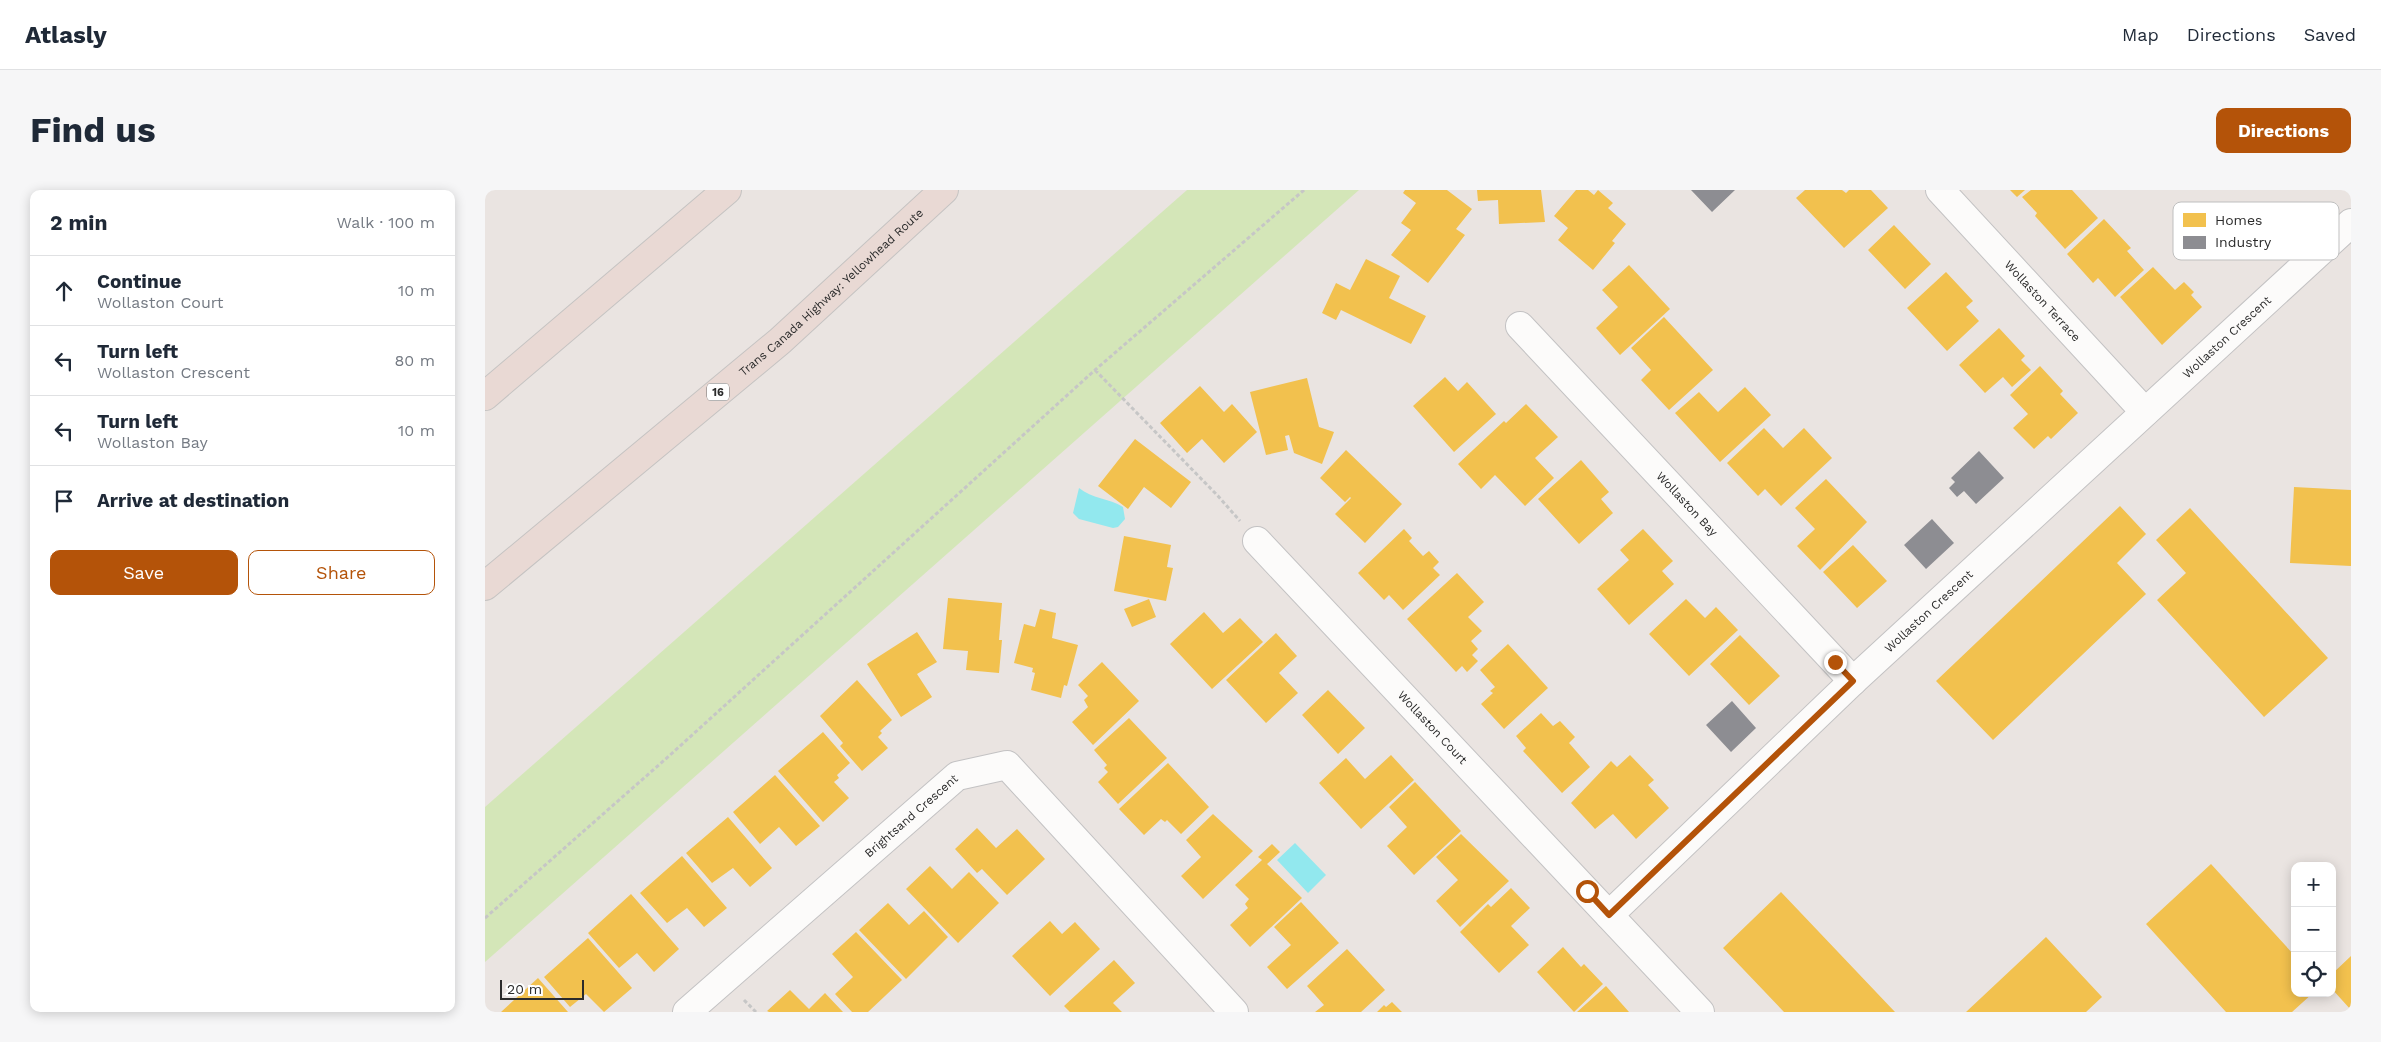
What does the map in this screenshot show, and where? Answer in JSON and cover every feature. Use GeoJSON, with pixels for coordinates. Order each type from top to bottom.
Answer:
{"type":"FeatureCollection","features":[{"type":"Feature","properties":{"kind":"highway"},"geometry":{"type":"LineString","coordinates":[[485,396],[727,190]]}},
{"type":"Feature","properties":{"kind":"highway","name":"Trans Canada Highway: Yellowhead Route"},"geometry":{"type":"LineString","coordinates":[[485,586],[780,341],[944,190]]}},
{"type":"Feature","properties":{"kind":"street","name":"Wollaston Terrace"},"geometry":{"type":"LineString","coordinates":[[1940,190],[2145,412]]}},
{"type":"Feature","properties":{"kind":"street","name":"Wollaston Crescent"},"geometry":{"type":"LineString","coordinates":[[2339,234],[2351,223]]}},
{"type":"Feature","properties":{"kind":"street","name":"Wollaston Crescent"},"geometry":{"type":"LineString","coordinates":[[1609,915],[1853,681],[2311,260]]}},
{"type":"Feature","properties":{"kind":"street","name":"Wollaston Bay"},"geometry":{"type":"LineString","coordinates":[[1520,326],[1853,681]]}},
{"type":"Feature","properties":{"kind":"street","name":"Wollaston Court"},"geometry":{"type":"LineString","coordinates":[[1257,541],[1609,915]]}},
{"type":"Feature","properties":{"kind":"street","name":"Brightsand Crescent"},"geometry":{"type":"LineString","coordinates":[[687,1012],[957,776],[1007,765],[1234,1012]]}},
{"type":"Feature","properties":{"kind":"street"},"geometry":{"type":"LineString","coordinates":[[1609,915],[1700,1012]]}},
{"type":"Feature","properties":{"kind":"path"},"geometry":{"type":"LineString","coordinates":[[485,918],[691,736],[1095,370],[1304,190]]}},
{"type":"Feature","properties":{"kind":"path"},"geometry":{"type":"LineString","coordinates":[[1095,370],[1218,496]]}},
{"type":"Feature","properties":{"kind":"path"},"geometry":{"type":"LineString","coordinates":[[742,998],[755,1012]]}},
{"type":"Feature","properties":{"kind":"green space"},"geometry":{"type":"Polygon","coordinates":[[[1187,190],[1359,190],[485,962],[485,807],[1187,190]]]}},
{"type":"Feature","properties":{"kind":"water"},"geometry":{"type":"Polygon","coordinates":[[[1079,488],[1084,492],[1123,507],[1125,519],[1118,527],[1113,528],[1079,519],[1073,513],[1079,488]]]}},
{"type":"Feature","properties":{"kind":"water"},"geometry":{"type":"Polygon","coordinates":[[[1295,843],[1326,875],[1308,893],[1277,860],[1295,843]]]}},
{"type":"Feature","properties":{"kind":"building: Homes"},"geometry":{"type":"Polygon","coordinates":[[[1405,190],[1447,190],[1472,209],[1456,229],[1465,235],[1428,283],[1391,255],[1411,230],[1401,223],[1416,203],[1403,193],[1405,190]]]}},
{"type":"Feature","properties":{"kind":"building: Homes"},"geometry":{"type":"Polygon","coordinates":[[[1477,190],[1541,190],[1545,222],[1499,224],[1498,200],[1478,201],[1477,190]]]}},
{"type":"Feature","properties":{"kind":"building: Homes"},"geometry":{"type":"Polygon","coordinates":[[[1576,190],[1588,190],[1594,195],[1598,190],[1613,203],[1608,208],[1626,224],[1612,241],[1615,243],[1593,270],[1558,240],[1568,228],[1554,216],[1576,190]]]}},
{"type":"Feature","properties":{"kind":"building: Homes"},"geometry":{"type":"Polygon","coordinates":[[[1805,190],[1842,190],[1846,193],[1849,190],[1871,190],[1888,208],[1844,248],[1796,198],[1805,190]]]}},
{"type":"Feature","properties":{"kind":"building: Homes"},"geometry":{"type":"Polygon","coordinates":[[[2010,190],[2025,190],[2017,197],[2010,190]]]}},
{"type":"Feature","properties":{"kind":"building: Homes"},"geometry":{"type":"Polygon","coordinates":[[[2031,190],[2072,190],[2098,218],[2065,249],[2035,216],[2037,213],[2022,197],[2031,190]]]}},
{"type":"Feature","properties":{"kind":"building: Homes"},"geometry":{"type":"Polygon","coordinates":[[[2104,219],[2131,248],[2127,251],[2144,270],[2115,297],[2098,278],[2093,283],[2067,254],[2104,219]]]}},
{"type":"Feature","properties":{"kind":"building: Homes"},"geometry":{"type":"Polygon","coordinates":[[[1894,225],[1931,264],[1905,289],[1868,250],[1894,225]]]}},
{"type":"Feature","properties":{"kind":"building: Homes"},"geometry":{"type":"Polygon","coordinates":[[[1366,259],[1400,276],[1389,298],[1426,316],[1411,344],[1341,310],[1336,320],[1322,313],[1336,283],[1350,290],[1366,259]]]}},
{"type":"Feature","properties":{"kind":"building: Homes"},"geometry":{"type":"Polygon","coordinates":[[[1629,265],[1670,309],[1620,355],[1596,328],[1618,307],[1602,290],[1629,265]]]}},
{"type":"Feature","properties":{"kind":"building: Homes"},"geometry":{"type":"Polygon","coordinates":[[[2153,267],[2175,290],[2184,282],[2194,292],[2191,295],[2202,307],[2162,345],[2120,297],[2153,267]]]}},
{"type":"Feature","properties":{"kind":"building: Homes"},"geometry":{"type":"Polygon","coordinates":[[[1946,272],[1973,301],[1966,307],[1979,321],[1947,351],[1907,308],[1946,272]]]}},
{"type":"Feature","properties":{"kind":"building: Homes"},"geometry":{"type":"Polygon","coordinates":[[[1664,317],[1713,370],[1669,410],[1641,380],[1651,370],[1631,348],[1664,317]]]}},
{"type":"Feature","properties":{"kind":"building: Homes"},"geometry":{"type":"Polygon","coordinates":[[[1999,328],[2025,356],[2021,360],[2031,370],[2012,387],[2003,377],[1985,393],[1959,365],[1999,328]]]}},
{"type":"Feature","properties":{"kind":"building: Homes"},"geometry":{"type":"Polygon","coordinates":[[[2040,366],[2063,391],[2060,394],[2078,413],[2051,439],[2048,436],[2034,449],[2013,428],[2028,414],[2010,395],[2040,366]]]}},
{"type":"Feature","properties":{"kind":"building: Homes"},"geometry":{"type":"Polygon","coordinates":[[[1445,377],[1458,391],[1467,382],[1496,414],[1454,452],[1413,406],[1445,377]]]}},
{"type":"Feature","properties":{"kind":"building: Homes"},"geometry":{"type":"Polygon","coordinates":[[[1307,378],[1319,427],[1334,432],[1322,464],[1294,453],[1289,435],[1285,436],[1288,450],[1266,455],[1250,392],[1307,378]]]}},
{"type":"Feature","properties":{"kind":"building: Homes"},"geometry":{"type":"Polygon","coordinates":[[[1200,386],[1224,412],[1232,404],[1257,432],[1224,463],[1202,439],[1187,453],[1160,423],[1200,386]]]}},
{"type":"Feature","properties":{"kind":"building: Homes"},"geometry":{"type":"Polygon","coordinates":[[[1745,387],[1771,415],[1720,462],[1675,413],[1699,392],[1718,412],[1745,387]]]}},
{"type":"Feature","properties":{"kind":"building: Homes"},"geometry":{"type":"Polygon","coordinates":[[[1526,404],[1558,437],[1535,458],[1554,478],[1525,506],[1495,475],[1481,489],[1458,464],[1504,421],[1506,423],[1526,404]]]}},
{"type":"Feature","properties":{"kind":"building: Homes"},"geometry":{"type":"Polygon","coordinates":[[[1764,428],[1783,448],[1804,428],[1832,458],[1781,506],[1765,489],[1758,496],[1727,463],[1764,428]]]}},
{"type":"Feature","properties":{"kind":"building: Homes"},"geometry":{"type":"Polygon","coordinates":[[[1135,439],[1191,482],[1171,508],[1144,487],[1128,509],[1098,486],[1135,439]]]}},
{"type":"Feature","properties":{"kind":"building: Homes"},"geometry":{"type":"Polygon","coordinates":[[[1346,450],[1402,504],[1365,543],[1335,514],[1351,498],[1345,502],[1320,478],[1346,450]]]}},
{"type":"Feature","properties":{"kind":"building: Homes"},"geometry":{"type":"Polygon","coordinates":[[[1581,460],[1609,492],[1601,499],[1613,513],[1579,544],[1538,499],[1581,460]]]}},
{"type":"Feature","properties":{"kind":"building: Homes"},"geometry":{"type":"Polygon","coordinates":[[[1826,479],[1867,522],[1820,570],[1797,546],[1815,529],[1795,508],[1826,479]]]}},
{"type":"Feature","properties":{"kind":"building: Homes"},"geometry":{"type":"Polygon","coordinates":[[[2294,487],[2351,490],[2351,566],[2290,563],[2294,487]]]}},
{"type":"Feature","properties":{"kind":"building: Homes"},"geometry":{"type":"Polygon","coordinates":[[[2120,506],[2146,534],[2117,563],[2146,594],[1993,740],[1936,681],[2120,506]]]}},
{"type":"Feature","properties":{"kind":"building: Homes"},"geometry":{"type":"Polygon","coordinates":[[[2190,508],[2328,658],[2264,717],[2157,600],[2186,573],[2156,540],[2190,508]]]}},
{"type":"Feature","properties":{"kind":"building: Homes"},"geometry":{"type":"Polygon","coordinates":[[[1404,529],[1412,538],[1409,541],[1423,556],[1429,551],[1439,562],[1433,568],[1440,575],[1403,610],[1389,595],[1384,600],[1358,573],[1404,529]]]}},
{"type":"Feature","properties":{"kind":"building: Homes"},"geometry":{"type":"Polygon","coordinates":[[[1643,529],[1673,561],[1662,571],[1674,584],[1629,625],[1597,589],[1629,560],[1620,550],[1643,529]]]}},
{"type":"Feature","properties":{"kind":"building: Homes"},"geometry":{"type":"Polygon","coordinates":[[[1124,536],[1171,545],[1167,567],[1173,568],[1166,601],[1114,591],[1124,536]]]}},
{"type":"Feature","properties":{"kind":"building: Homes"},"geometry":{"type":"Polygon","coordinates":[[[1853,545],[1887,581],[1857,608],[1823,572],[1853,545]]]}},
{"type":"Feature","properties":{"kind":"building: Homes"},"geometry":{"type":"Polygon","coordinates":[[[1457,573],[1484,602],[1468,617],[1482,631],[1471,641],[1478,649],[1472,655],[1478,661],[1467,672],[1462,666],[1456,672],[1407,619],[1457,573]]]}},
{"type":"Feature","properties":{"kind":"building: Homes"},"geometry":{"type":"Polygon","coordinates":[[[948,598],[1002,603],[999,640],[1002,640],[999,673],[966,670],[968,651],[943,649],[948,598]]]}},
{"type":"Feature","properties":{"kind":"building: Homes"},"geometry":{"type":"Polygon","coordinates":[[[1149,599],[1156,617],[1132,627],[1124,609],[1149,599]]]}},
{"type":"Feature","properties":{"kind":"building: Homes"},"geometry":{"type":"Polygon","coordinates":[[[1686,599],[1705,618],[1716,607],[1738,630],[1689,676],[1649,634],[1686,599]]]}},
{"type":"Feature","properties":{"kind":"building: Homes"},"geometry":{"type":"Polygon","coordinates":[[[1040,609],[1056,613],[1052,638],[1078,645],[1067,686],[1064,685],[1061,698],[1031,690],[1035,673],[1032,672],[1033,668],[1014,663],[1024,624],[1035,627],[1040,609]]]}},
{"type":"Feature","properties":{"kind":"building: Homes"},"geometry":{"type":"Polygon","coordinates":[[[1204,612],[1223,633],[1240,618],[1263,642],[1212,689],[1170,644],[1204,612]]]}},
{"type":"Feature","properties":{"kind":"building: Homes"},"geometry":{"type":"Polygon","coordinates":[[[917,632],[937,662],[917,674],[932,697],[901,717],[867,664],[917,632]]]}},
{"type":"Feature","properties":{"kind":"building: Homes"},"geometry":{"type":"Polygon","coordinates":[[[1276,633],[1297,656],[1279,673],[1298,693],[1266,723],[1226,680],[1276,633]]]}},
{"type":"Feature","properties":{"kind":"building: Homes"},"geometry":{"type":"Polygon","coordinates":[[[1740,635],[1780,676],[1749,705],[1710,664],[1740,635]]]}},
{"type":"Feature","properties":{"kind":"building: Homes"},"geometry":{"type":"Polygon","coordinates":[[[1508,644],[1548,688],[1504,729],[1481,704],[1493,693],[1490,691],[1495,687],[1480,670],[1508,644]]]}},
{"type":"Feature","properties":{"kind":"building: Homes"},"geometry":{"type":"Polygon","coordinates":[[[1102,662],[1139,701],[1093,745],[1072,722],[1088,707],[1084,700],[1088,696],[1078,685],[1102,662]]]}},
{"type":"Feature","properties":{"kind":"building: Homes"},"geometry":{"type":"Polygon","coordinates":[[[857,680],[892,720],[880,731],[882,733],[878,737],[888,748],[862,771],[840,746],[843,743],[820,716],[857,680]]]}},
{"type":"Feature","properties":{"kind":"building: Homes"},"geometry":{"type":"Polygon","coordinates":[[[1328,690],[1365,728],[1338,754],[1302,715],[1328,690]]]}},
{"type":"Feature","properties":{"kind":"building: Homes"},"geometry":{"type":"Polygon","coordinates":[[[1541,713],[1553,726],[1560,721],[1575,737],[1569,743],[1590,767],[1562,793],[1523,751],[1526,748],[1516,736],[1541,713]]]}},
{"type":"Feature","properties":{"kind":"building: Homes"},"geometry":{"type":"Polygon","coordinates":[[[1129,718],[1167,758],[1118,804],[1098,782],[1108,772],[1104,768],[1107,765],[1094,750],[1129,718]]]}},
{"type":"Feature","properties":{"kind":"building: Homes"},"geometry":{"type":"Polygon","coordinates":[[[823,732],[850,763],[837,775],[839,778],[834,782],[849,798],[823,822],[778,771],[823,732]]]}},
{"type":"Feature","properties":{"kind":"building: Homes"},"geometry":{"type":"Polygon","coordinates":[[[1391,755],[1414,780],[1361,829],[1319,783],[1346,758],[1365,779],[1391,755]]]}},
{"type":"Feature","properties":{"kind":"building: Homes"},"geometry":{"type":"Polygon","coordinates":[[[1630,755],[1654,780],[1648,785],[1669,808],[1636,839],[1613,814],[1595,829],[1571,803],[1611,761],[1617,767],[1630,755]]]}},
{"type":"Feature","properties":{"kind":"building: Homes"},"geometry":{"type":"Polygon","coordinates":[[[1168,763],[1209,807],[1181,834],[1167,820],[1165,822],[1161,819],[1144,835],[1119,809],[1168,763]]]}},
{"type":"Feature","properties":{"kind":"building: Homes"},"geometry":{"type":"Polygon","coordinates":[[[775,775],[820,826],[796,846],[779,827],[760,844],[733,812],[775,775]]]}},
{"type":"Feature","properties":{"kind":"building: Homes"},"geometry":{"type":"Polygon","coordinates":[[[1415,782],[1461,831],[1414,875],[1387,846],[1407,827],[1389,807],[1415,782]]]}},
{"type":"Feature","properties":{"kind":"building: Homes"},"geometry":{"type":"Polygon","coordinates":[[[1213,814],[1253,851],[1203,899],[1181,876],[1201,857],[1186,840],[1213,814]]]}},
{"type":"Feature","properties":{"kind":"building: Homes"},"geometry":{"type":"Polygon","coordinates":[[[728,817],[772,868],[750,887],[733,868],[712,883],[686,853],[728,817]]]}},
{"type":"Feature","properties":{"kind":"building: Homes"},"geometry":{"type":"Polygon","coordinates":[[[977,828],[996,848],[1017,829],[1045,859],[1007,895],[982,869],[977,873],[955,849],[977,828]]]}},
{"type":"Feature","properties":{"kind":"building: Homes"},"geometry":{"type":"Polygon","coordinates":[[[1461,834],[1509,881],[1460,927],[1436,901],[1458,880],[1436,857],[1461,834]]]}},
{"type":"Feature","properties":{"kind":"building: Homes"},"geometry":{"type":"Polygon","coordinates":[[[1272,844],[1280,852],[1267,864],[1302,898],[1250,947],[1230,925],[1248,908],[1245,904],[1249,899],[1235,885],[1262,860],[1258,857],[1272,844]]]}},
{"type":"Feature","properties":{"kind":"building: Homes"},"geometry":{"type":"Polygon","coordinates":[[[682,856],[727,908],[704,927],[687,908],[667,923],[640,893],[682,856]]]}},
{"type":"Feature","properties":{"kind":"building: Homes"},"geometry":{"type":"Polygon","coordinates":[[[2211,864],[2291,952],[2291,997],[2309,997],[2292,1012],[2226,1012],[2146,924],[2211,864]]]}},
{"type":"Feature","properties":{"kind":"building: Homes"},"geometry":{"type":"Polygon","coordinates":[[[930,866],[952,889],[969,872],[999,903],[958,943],[906,889],[930,866]]]}},
{"type":"Feature","properties":{"kind":"building: Homes"},"geometry":{"type":"Polygon","coordinates":[[[1511,888],[1530,908],[1511,926],[1529,945],[1499,973],[1460,932],[1488,904],[1491,907],[1511,888]]]}},
{"type":"Feature","properties":{"kind":"building: Homes"},"geometry":{"type":"Polygon","coordinates":[[[1781,892],[1895,1012],[1784,1012],[1723,948],[1781,892]]]}},
{"type":"Feature","properties":{"kind":"building: Homes"},"geometry":{"type":"Polygon","coordinates":[[[631,894],[679,949],[654,972],[637,953],[619,968],[588,933],[631,894]]]}},
{"type":"Feature","properties":{"kind":"building: Homes"},"geometry":{"type":"Polygon","coordinates":[[[1301,902],[1339,943],[1287,989],[1267,967],[1291,945],[1274,927],[1301,902]]]}},
{"type":"Feature","properties":{"kind":"building: Homes"},"geometry":{"type":"Polygon","coordinates":[[[888,903],[909,925],[924,911],[948,937],[906,979],[859,930],[888,903]]]}},
{"type":"Feature","properties":{"kind":"building: Homes"},"geometry":{"type":"Polygon","coordinates":[[[1050,921],[1062,934],[1075,922],[1100,949],[1050,996],[1012,956],[1050,921]]]}},
{"type":"Feature","properties":{"kind":"building: Homes"},"geometry":{"type":"Polygon","coordinates":[[[856,932],[902,980],[868,1012],[852,1012],[835,994],[853,977],[832,954],[856,932]]]}},
{"type":"Feature","properties":{"kind":"building: Homes"},"geometry":{"type":"Polygon","coordinates":[[[2046,937],[2102,997],[2086,1012],[1966,1012],[2046,937]]]}},
{"type":"Feature","properties":{"kind":"building: Homes"},"geometry":{"type":"Polygon","coordinates":[[[588,938],[632,988],[604,1012],[586,994],[570,1007],[544,977],[588,938]]]}},
{"type":"Feature","properties":{"kind":"building: Homes"},"geometry":{"type":"Polygon","coordinates":[[[1563,947],[1581,967],[1584,964],[1603,984],[1574,1012],[1537,972],[1563,947]]]}},
{"type":"Feature","properties":{"kind":"building: Homes"},"geometry":{"type":"Polygon","coordinates":[[[1347,949],[1385,990],[1361,1012],[1315,1012],[1324,1005],[1307,986],[1347,949]]]}},
{"type":"Feature","properties":{"kind":"building: Homes"},"geometry":{"type":"Polygon","coordinates":[[[2351,956],[2351,1010],[2336,993],[2336,970],[2351,956]]]}},
{"type":"Feature","properties":{"kind":"building: Homes"},"geometry":{"type":"Polygon","coordinates":[[[1114,960],[1135,983],[1113,1003],[1122,1012],[1070,1012],[1064,1006],[1114,960]]]}},
{"type":"Feature","properties":{"kind":"building: Homes"},"geometry":{"type":"Polygon","coordinates":[[[538,978],[568,1012],[501,1012],[538,978]]]}},
{"type":"Feature","properties":{"kind":"building: Homes"},"geometry":{"type":"Polygon","coordinates":[[[1606,986],[1629,1012],[1577,1012],[1606,986]]]}},
{"type":"Feature","properties":{"kind":"building: Homes"},"geometry":{"type":"Polygon","coordinates":[[[790,990],[809,1009],[825,993],[843,1012],[767,1011],[790,990]]]}},
{"type":"Feature","properties":{"kind":"building: Homes"},"geometry":{"type":"Polygon","coordinates":[[[1392,1002],[1402,1012],[1377,1012],[1384,1005],[1386,1007],[1392,1002]]]}},
{"type":"Feature","properties":{"kind":"building: Industry"},"geometry":{"type":"Polygon","coordinates":[[[1691,190],[1735,190],[1712,212],[1691,190]]]}},
{"type":"Feature","properties":{"kind":"building: Industry"},"geometry":{"type":"Polygon","coordinates":[[[1979,451],[2004,478],[1976,504],[1964,491],[1957,497],[1949,488],[1955,482],[1951,478],[1979,451]]]}},
{"type":"Feature","properties":{"kind":"building: Industry"},"geometry":{"type":"Polygon","coordinates":[[[1932,519],[1954,543],[1926,569],[1904,545],[1932,519]]]}},
{"type":"Feature","properties":{"kind":"building: Industry"},"geometry":{"type":"Polygon","coordinates":[[[1732,701],[1756,728],[1731,752],[1706,725],[1732,701]]]}},
{"type":"Feature","properties":{"kind":"route"},"geometry":{"type":"LineString","coordinates":[[1587,891],[1609,915],[1853,681],[1835,662]]}}]}
